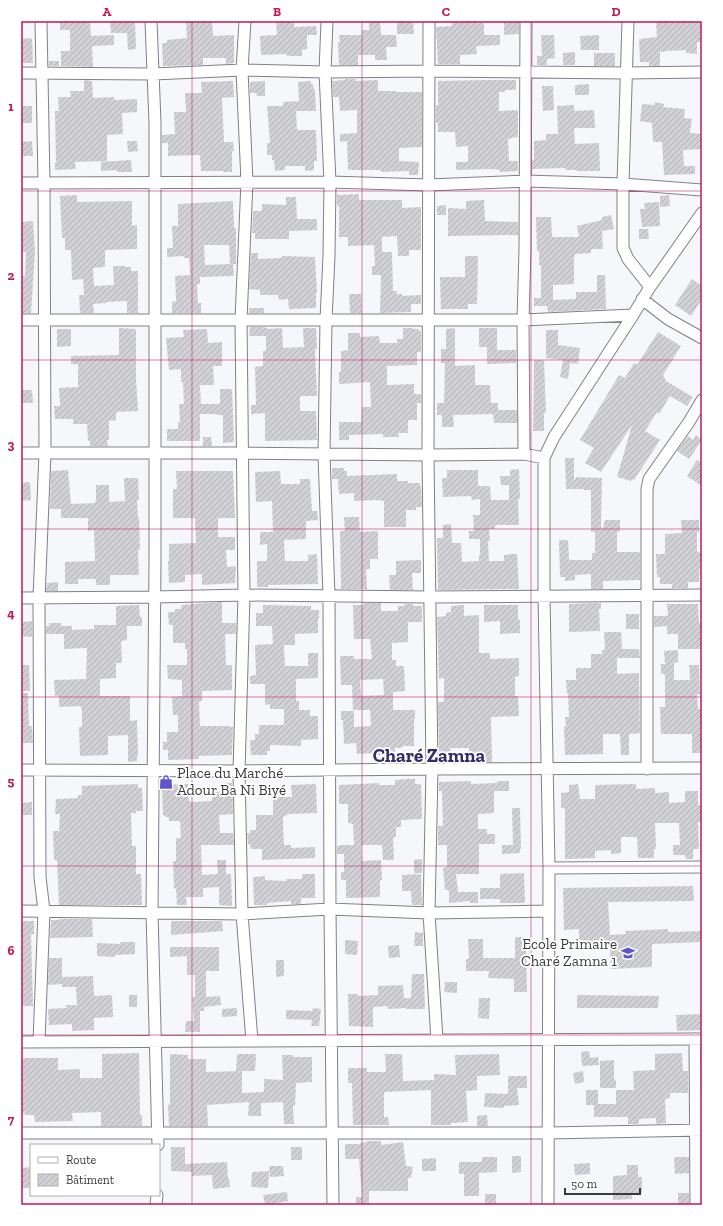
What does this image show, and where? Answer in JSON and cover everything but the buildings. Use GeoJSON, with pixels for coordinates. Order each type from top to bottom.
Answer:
{"type":"FeatureCollection","features":[{"type":"Feature","properties":{"kind":"street"},"geometry":{"type":"LineString","coordinates":[[39,1042],[44,911],[40,877],[39,598],[45,453],[44,183],[41,21]]}},
{"type":"Feature","properties":{"kind":"street"},"geometry":{"type":"LineString","coordinates":[[151,21],[155,123],[155,597],[152,912],[159,1132],[158,1144]]}},
{"type":"Feature","properties":{"kind":"street"},"geometry":{"type":"LineString","coordinates":[[245,21],[242,70],[247,182],[241,319],[244,595],[239,771],[242,914],[252,1041]]}},
{"type":"Feature","properties":{"kind":"street"},"geometry":{"type":"LineString","coordinates":[[327,21],[325,72],[330,182],[324,455],[329,596],[333,1205]]}},
{"type":"Feature","properties":{"kind":"street"},"geometry":{"type":"LineString","coordinates":[[429,21],[428,455],[432,768],[429,913],[437,1040]]}},
{"type":"Feature","properties":{"kind":"street"},"geometry":{"type":"LineString","coordinates":[[524,454],[523,320],[526,181],[526,21]]}},
{"type":"Feature","properties":{"kind":"street"},"geometry":{"type":"LineString","coordinates":[[628,21],[623,184],[623,248],[628,259],[650,286]]}},
{"type":"Feature","properties":{"kind":"street"},"geometry":{"type":"LineString","coordinates":[[21,73],[153,74],[242,70],[325,72],[702,72]]}},
{"type":"Feature","properties":{"kind":"street"},"geometry":{"type":"LineString","coordinates":[[21,183],[330,182],[428,184],[526,181],[623,184],[702,190]]}},
{"type":"Feature","properties":{"kind":"street"},"geometry":{"type":"LineString","coordinates":[[548,1205],[549,868],[544,596],[544,458],[554,437],[633,315],[650,286],[701,216]]}},
{"type":"Feature","properties":{"kind":"street"},"geometry":{"type":"LineString","coordinates":[[642,299],[668,319],[702,338]]}},
{"type":"Feature","properties":{"kind":"street"},"geometry":{"type":"LineString","coordinates":[[21,320],[523,320],[633,315]]}},
{"type":"Feature","properties":{"kind":"street"},"geometry":{"type":"LineString","coordinates":[[647,769],[647,489],[649,479],[689,422],[702,400]]}},
{"type":"Feature","properties":{"kind":"street"},"geometry":{"type":"LineString","coordinates":[[21,453],[242,453],[324,455],[524,454],[544,458]]}},
{"type":"Feature","properties":{"kind":"street"},"geometry":{"type":"LineString","coordinates":[[21,598],[244,595],[429,597],[702,595]]}},
{"type":"Feature","properties":{"kind":"street"},"geometry":{"type":"LineString","coordinates":[[21,770],[239,771],[432,768],[702,768]]}},
{"type":"Feature","properties":{"kind":"street"},"geometry":{"type":"LineString","coordinates":[[549,868],[702,867]]}},
{"type":"Feature","properties":{"kind":"street"},"geometry":{"type":"LineString","coordinates":[[21,911],[242,914],[330,909],[429,913],[549,911]]}},
{"type":"Feature","properties":{"kind":"street"},"geometry":{"type":"LineString","coordinates":[[21,1042],[698,1039],[699,1130],[696,1205]]}},
{"type":"Feature","properties":{"kind":"street"},"geometry":{"type":"LineString","coordinates":[[21,1133],[548,1133],[699,1130]]}},
{"type":"Feature","properties":{"kind":"place","name":"Place du Marché Adour Ba Ni Biyé"},"geometry":{"type":"Point","coordinates":[166,782]}},
{"type":"Feature","properties":{"kind":"place","name":"Ecole Primaire Charé Zamna 1"},"geometry":{"type":"Point","coordinates":[628,953]}},
{"type":"Feature","properties":{"kind":"district","name":"Charé Zamna"},"geometry":{"type":"Point","coordinates":[429,755]}}]}
